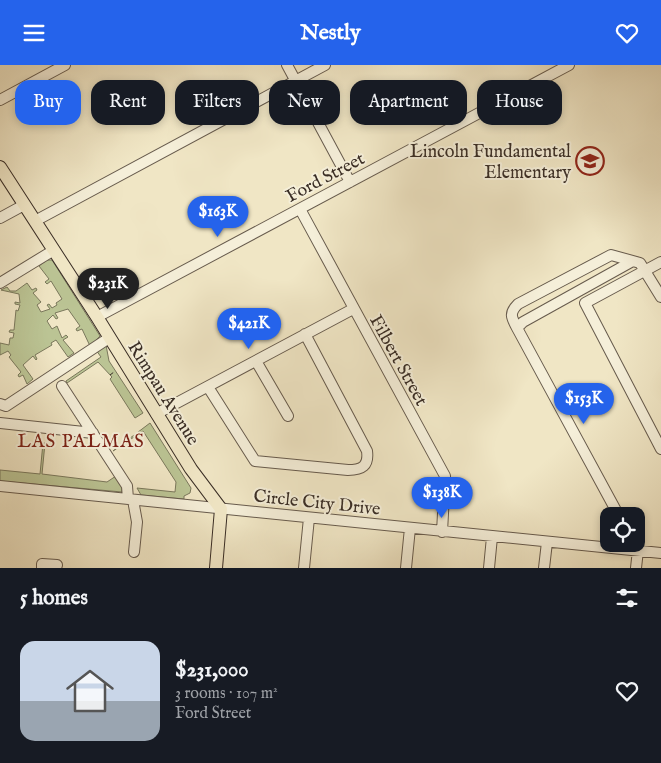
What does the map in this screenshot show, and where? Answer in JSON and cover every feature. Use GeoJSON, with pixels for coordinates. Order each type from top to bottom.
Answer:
{"type":"FeatureCollection","features":[{"type":"Feature","properties":{"kind":"main road","name":"Rimpau Avenue"},"geometry":{"type":"LineString","coordinates":[[0,167],[97,317],[191,469],[221,509]]}},
{"type":"Feature","properties":{"kind":"main road"},"geometry":{"type":"LineString","coordinates":[[216,568],[221,509]]}},
{"type":"Feature","properties":{"kind":"street"},"geometry":{"type":"LineString","coordinates":[[0,100],[65,65]]}},
{"type":"Feature","properties":{"kind":"street"},"geometry":{"type":"LineString","coordinates":[[287,65],[295,80]]}},
{"type":"Feature","properties":{"kind":"street"},"geometry":{"type":"LineString","coordinates":[[298,80],[325,65]]}},
{"type":"Feature","properties":{"kind":"street","name":"Ford Street"},"geometry":{"type":"LineString","coordinates":[[97,317],[569,65]]}},
{"type":"Feature","properties":{"kind":"street"},"geometry":{"type":"LineString","coordinates":[[36,221],[269,96]]}},
{"type":"Feature","properties":{"kind":"street"},"geometry":{"type":"LineString","coordinates":[[320,125],[350,182]]}},
{"type":"Feature","properties":{"kind":"street"},"geometry":{"type":"LineString","coordinates":[[0,218],[24,205]]}},
{"type":"Feature","properties":{"kind":"street","name":"Filbert Street"},"geometry":{"type":"LineString","coordinates":[[300,209],[445,476],[442,531]]}},
{"type":"Feature","properties":{"kind":"street"},"geometry":{"type":"LineString","coordinates":[[0,283],[54,250]]}},
{"type":"Feature","properties":{"kind":"street"},"geometry":{"type":"LineString","coordinates":[[614,507],[511,317],[512,311],[518,304],[611,255],[617,255],[631,262],[640,263],[661,297]]}},
{"type":"Feature","properties":{"kind":"street"},"geometry":{"type":"LineString","coordinates":[[517,328],[523,321],[631,262]]}},
{"type":"Feature","properties":{"kind":"street"},"geometry":{"type":"LineString","coordinates":[[661,262],[585,303],[661,449]]}},
{"type":"Feature","properties":{"kind":"street"},"geometry":{"type":"LineString","coordinates":[[156,414],[353,309]]}},
{"type":"Feature","properties":{"kind":"street"},"geometry":{"type":"LineString","coordinates":[[208,387],[255,461],[348,470],[357,470],[365,466],[368,459],[367,451],[305,334]]}},
{"type":"Feature","properties":{"kind":"street"},"geometry":{"type":"LineString","coordinates":[[0,404],[6,406],[109,337]]}},
{"type":"Feature","properties":{"kind":"street"},"geometry":{"type":"LineString","coordinates":[[256,361],[288,416]]}},
{"type":"Feature","properties":{"kind":"street"},"geometry":{"type":"LineString","coordinates":[[62,386],[129,489],[137,522],[134,552]]}},
{"type":"Feature","properties":{"kind":"street"},"geometry":{"type":"LineString","coordinates":[[0,423],[93,433]]}},
{"type":"Feature","properties":{"kind":"street","name":"Circle City Drive"},"geometry":{"type":"LineString","coordinates":[[0,486],[410,529],[600,545]]}},
{"type":"Feature","properties":{"kind":"street"},"geometry":{"type":"LineString","coordinates":[[304,568],[309,518]]}},
{"type":"Feature","properties":{"kind":"street"},"geometry":{"type":"LineString","coordinates":[[406,568],[410,529]]}},
{"type":"Feature","properties":{"kind":"street"},"geometry":{"type":"LineString","coordinates":[[489,568],[492,537]]}},
{"type":"Feature","properties":{"kind":"street"},"geometry":{"type":"LineString","coordinates":[[544,568],[547,542]]}},
{"type":"Feature","properties":{"kind":"street","name":"Circle City Drive"},"geometry":{"type":"LineString","coordinates":[[645,549],[661,552]]}},
{"type":"Feature","properties":{"kind":"street"},"geometry":{"type":"LineString","coordinates":[[636,552],[636,568]]}},
{"type":"Feature","properties":{"kind":"street"},"geometry":{"type":"LineString","coordinates":[[42,568],[42,564],[56,565],[56,568]]}},
{"type":"Feature","properties":{"kind":"path"},"geometry":{"type":"LineString","coordinates":[[110,375],[114,372]]}},
{"type":"Feature","properties":{"kind":"green space"},"geometry":{"type":"Polygon","coordinates":[[[47,260],[52,260],[100,336],[90,346],[82,329],[77,331],[76,329],[80,326],[68,309],[55,313],[58,318],[56,319],[53,315],[47,321],[52,329],[57,326],[62,338],[66,335],[68,337],[63,340],[74,353],[68,357],[56,340],[51,343],[52,345],[35,355],[36,360],[33,356],[23,365],[33,379],[27,384],[23,375],[19,377],[18,375],[21,372],[9,357],[11,355],[8,351],[0,355],[0,343],[9,345],[10,338],[13,338],[14,333],[9,332],[14,330],[16,310],[18,311],[20,305],[15,304],[15,302],[20,303],[19,294],[1,290],[7,287],[10,291],[16,291],[27,283],[32,290],[36,288],[37,290],[33,293],[41,302],[37,305],[41,312],[50,309],[47,305],[49,304],[52,308],[57,305],[56,303],[62,299],[51,281],[47,284],[45,282],[49,279],[39,266],[47,260]]]}},
{"type":"Feature","properties":{"kind":"green space"},"geometry":{"type":"Polygon","coordinates":[[[106,345],[109,361],[143,413],[135,418],[110,379],[112,377],[98,362],[67,383],[66,381],[101,357],[96,350],[106,345]]]}},
{"type":"Feature","properties":{"kind":"green space"},"geometry":{"type":"Polygon","coordinates":[[[150,423],[191,488],[190,493],[184,496],[184,499],[141,495],[137,488],[175,492],[176,482],[143,431],[113,451],[150,423]]]}},
{"type":"Feature","properties":{"kind":"green space"},"geometry":{"type":"Polygon","coordinates":[[[43,443],[45,443],[42,474],[107,482],[116,476],[122,484],[122,492],[0,481],[0,470],[40,474],[43,443]]]}},
{"type":"Feature","properties":{"kind":"place","name":"Lincoln Fundamental Elementary"},"geometry":{"type":"Point","coordinates":[590,161]}},
{"type":"Feature","properties":{"kind":"district","name":"LAS PALMAS"},"geometry":{"type":"Point","coordinates":[81,440]}}]}
